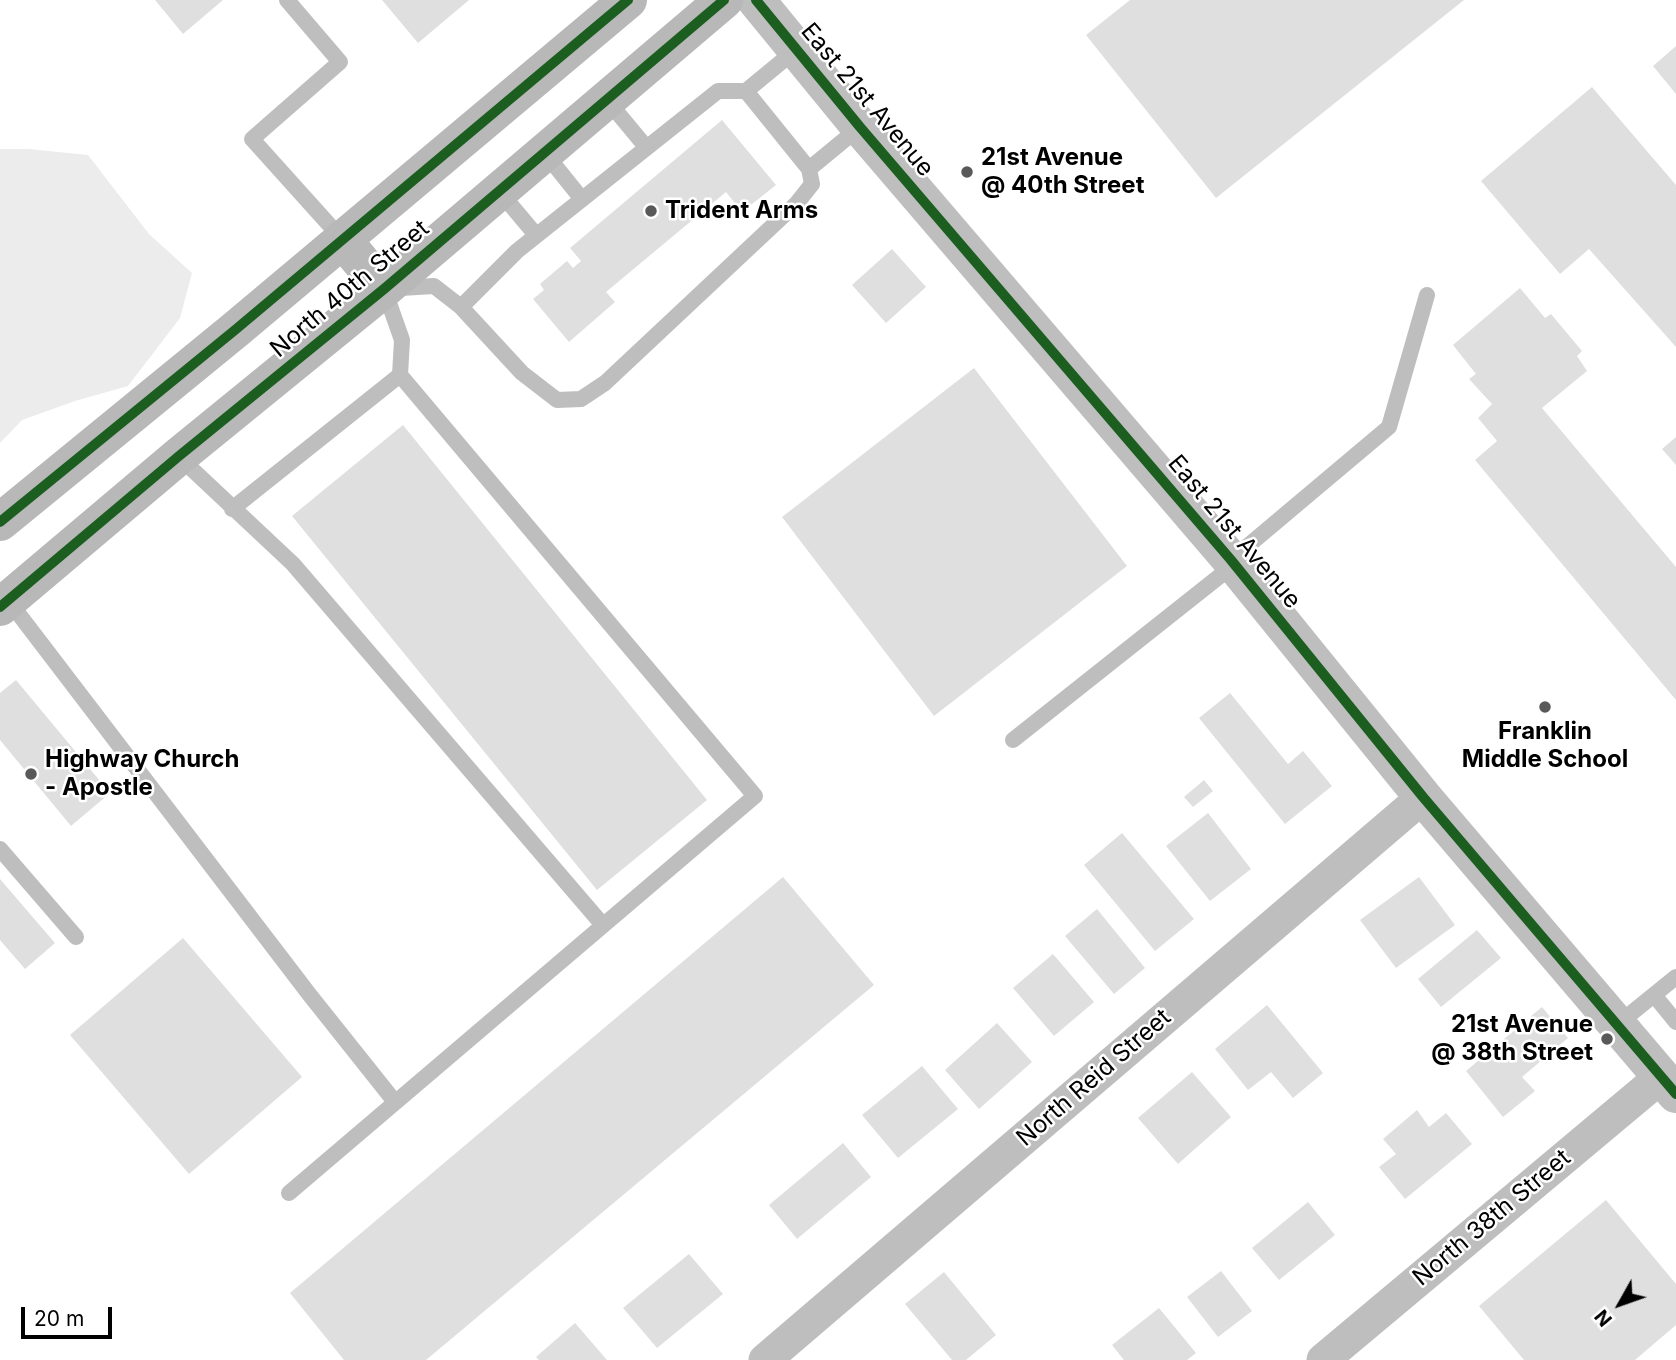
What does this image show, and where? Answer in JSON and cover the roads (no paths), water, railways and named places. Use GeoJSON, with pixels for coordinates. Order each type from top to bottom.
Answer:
{"type":"FeatureCollection","features":[{"type":"Feature","properties":{"kind":"main road","name":"North 40th Street"},"geometry":{"type":"LineString","coordinates":[[0,522],[628,0]]}},
{"type":"Feature","properties":{"kind":"main road","name":"North 40th Street"},"geometry":{"type":"LineString","coordinates":[[4,604],[384,289],[724,0]]}},
{"type":"Feature","properties":{"kind":"main road"},"geometry":{"type":"LineString","coordinates":[[342,239],[384,289]]}},
{"type":"Feature","properties":{"kind":"street","name":"East 21st Avenue"},"geometry":{"type":"LineString","coordinates":[[756,0],[860,127],[1233,562],[1423,797],[1669,1085]]}},
{"type":"Feature","properties":{"kind":"street","name":"North Reid Street"},"geometry":{"type":"LineString","coordinates":[[765,1360],[1423,797]]}},
{"type":"Feature","properties":{"kind":"street","name":"North 38th Street"},"geometry":{"type":"LineString","coordinates":[[1323,1360],[1669,1085]]}},
{"type":"Feature","properties":{"kind":"lane"},"geometry":{"type":"LineString","coordinates":[[287,0],[340,62],[251,139],[342,239]]}},
{"type":"Feature","properties":{"kind":"lane"},"geometry":{"type":"LineString","coordinates":[[461,307],[536,235],[718,91],[746,91],[797,48]]}},
{"type":"Feature","properties":{"kind":"lane"},"geometry":{"type":"LineString","coordinates":[[289,1193],[755,796],[400,375],[402,340],[384,289],[434,286],[461,307],[522,373],[558,400],[581,399],[605,383],[797,203],[813,184],[808,169],[746,91]]}},
{"type":"Feature","properties":{"kind":"lane"},"geometry":{"type":"LineString","coordinates":[[607,100],[646,147]]}},
{"type":"Feature","properties":{"kind":"lane"},"geometry":{"type":"LineString","coordinates":[[808,169],[860,127]]}},
{"type":"Feature","properties":{"kind":"lane"},"geometry":{"type":"LineString","coordinates":[[544,152],[581,198]]}},
{"type":"Feature","properties":{"kind":"lane"},"geometry":{"type":"LineString","coordinates":[[499,191],[536,235]]}},
{"type":"Feature","properties":{"kind":"lane"},"geometry":{"type":"LineString","coordinates":[[1013,740],[1233,562],[1389,427],[1427,295]]}},
{"type":"Feature","properties":{"kind":"lane"},"geometry":{"type":"LineString","coordinates":[[232,509],[400,375]]}},
{"type":"Feature","properties":{"kind":"lane"},"geometry":{"type":"LineString","coordinates":[[179,457],[293,564],[602,924]]}},
{"type":"Feature","properties":{"kind":"lane"},"geometry":{"type":"LineString","coordinates":[[4,604],[395,1102]]}},
{"type":"Feature","properties":{"kind":"lane"},"geometry":{"type":"LineString","coordinates":[[0,849],[76,937]]}},
{"type":"Feature","properties":{"kind":"lane"},"geometry":{"type":"LineString","coordinates":[[1618,1024],[1676,977]]}},
{"type":"Feature","properties":{"kind":"lane"},"geometry":{"type":"LineString","coordinates":[[1654,995],[1676,1022]]}},
{"type":"Feature","properties":{"kind":"place","name":"21st Avenue @ 40th Street"},"geometry":{"type":"Point","coordinates":[967,172]}},
{"type":"Feature","properties":{"kind":"place","name":"Trident Arms"},"geometry":{"type":"Point","coordinates":[651,211]}},
{"type":"Feature","properties":{"kind":"place","name":"Franklin Middle School"},"geometry":{"type":"Point","coordinates":[1545,707]}},
{"type":"Feature","properties":{"kind":"place","name":"Highway Church - Apostle"},"geometry":{"type":"Point","coordinates":[31,774]}},
{"type":"Feature","properties":{"kind":"place","name":"21st Avenue @ 38th Street"},"geometry":{"type":"Point","coordinates":[1607,1039]}}]}
